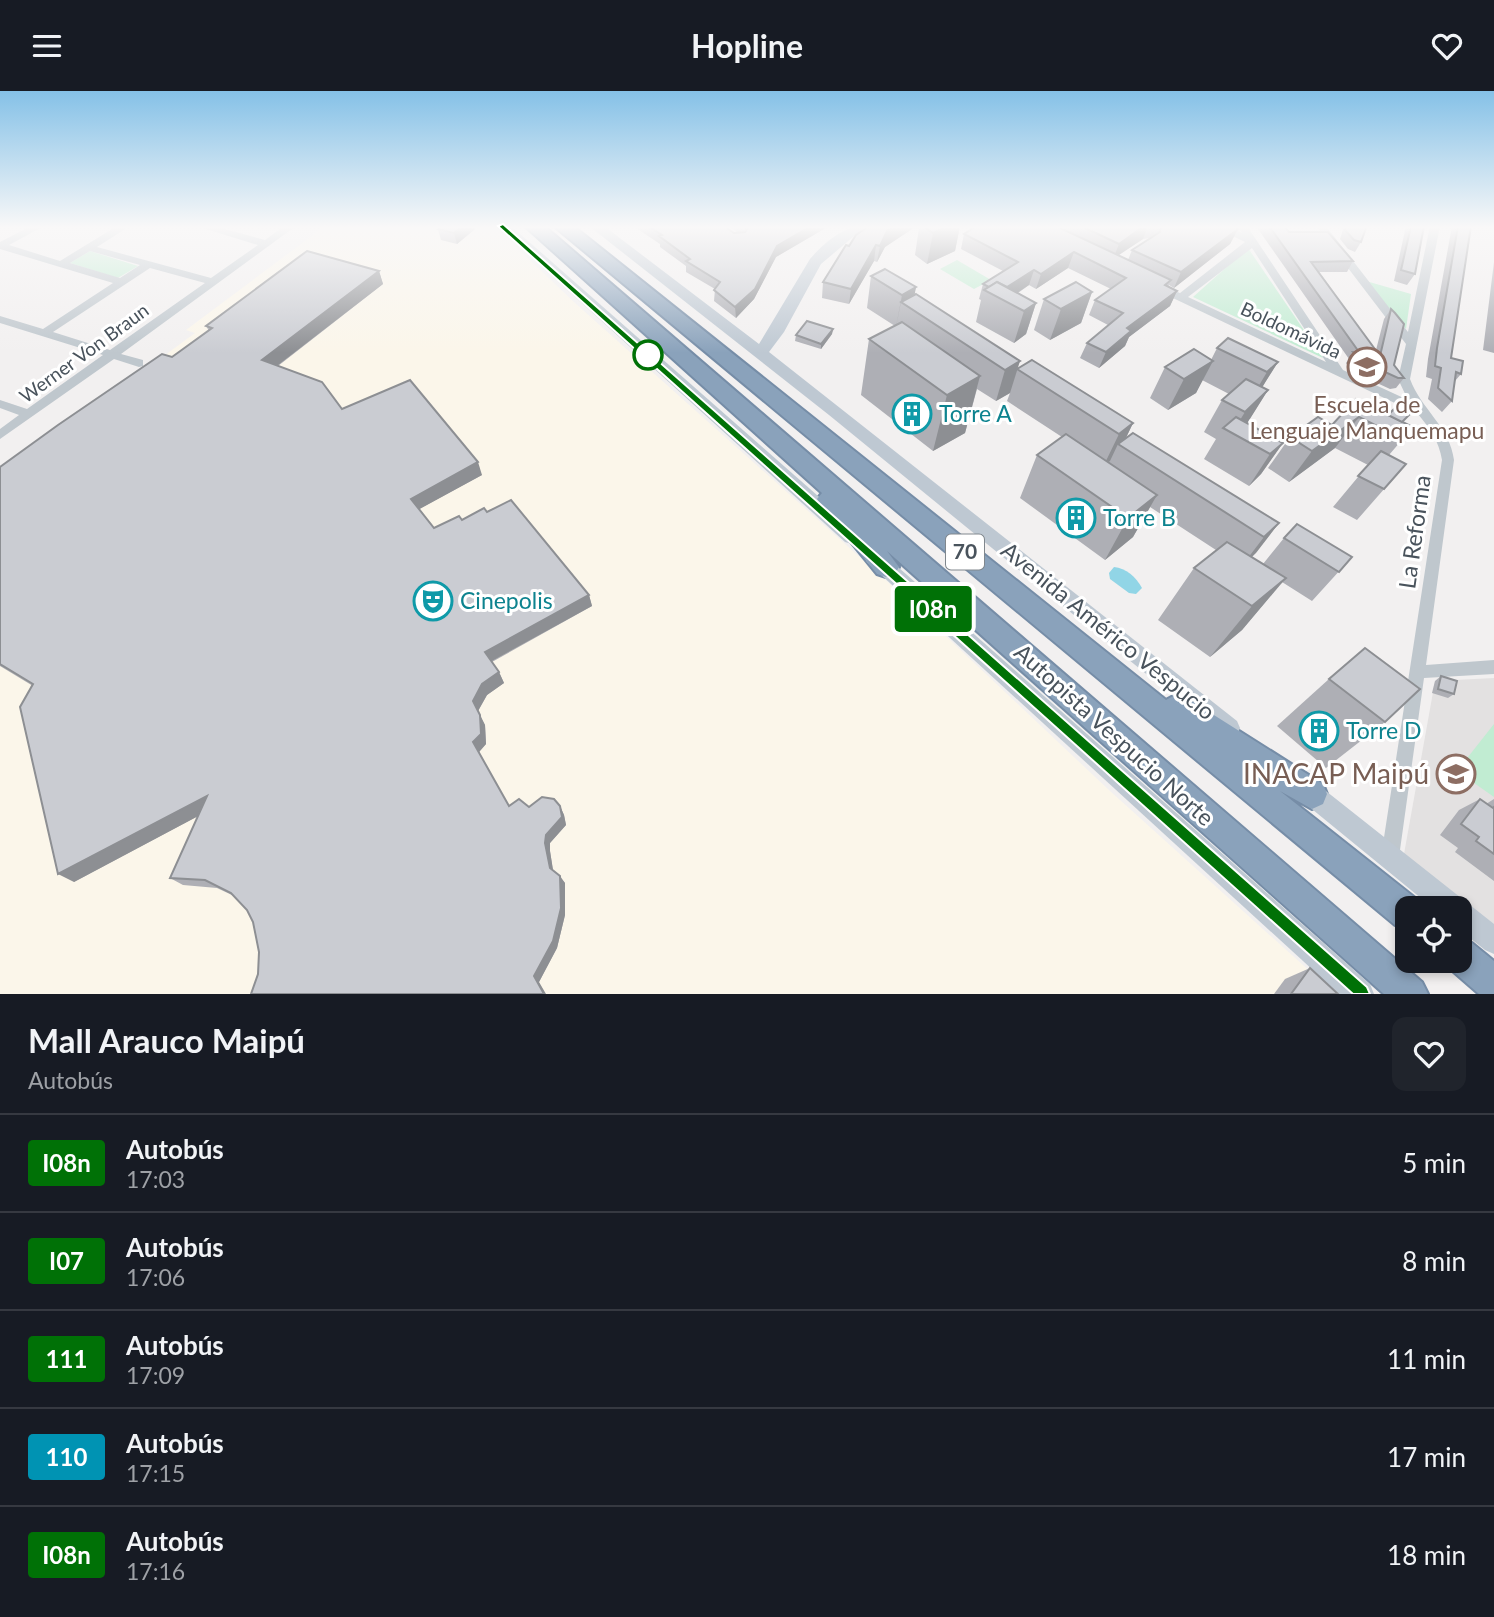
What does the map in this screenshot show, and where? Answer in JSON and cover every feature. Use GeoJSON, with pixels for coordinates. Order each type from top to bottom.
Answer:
{"type":"FeatureCollection","features":[{"type":"Feature","properties":{"kind":"highway","name":"Autopista Vespucio Norte"},"geometry":{"type":"LineString","coordinates":[[582,268],[1410,994]]}},
{"type":"Feature","properties":{"kind":"highway","name":"Autopista Vespucio Norte"},"geometry":{"type":"LineString","coordinates":[[613,268],[1395,903]]}},
{"type":"Feature","properties":{"kind":"highway"},"geometry":{"type":"LineString","coordinates":[[630,268],[668,314]]}},
{"type":"Feature","properties":{"kind":"highway"},"geometry":{"type":"LineString","coordinates":[[782,442],[886,567]]}},
{"type":"Feature","properties":{"kind":"highway"},"geometry":{"type":"LineString","coordinates":[[1106,666],[1167,701],[1312,794]]}},
{"type":"Feature","properties":{"kind":"highway"},"geometry":{"type":"LineString","coordinates":[[1472,965],[1494,984]]}},
{"type":"Feature","properties":{"kind":"main road"},"geometry":{"type":"LineString","coordinates":[[550,268],[1360,994]]}},
{"type":"Feature","properties":{"kind":"main road","name":"Avenida Américo Vespucio"},"geometry":{"type":"LineString","coordinates":[[648,268],[914,475],[1439,896]]}},
{"type":"Feature","properties":{"kind":"main road"},"geometry":{"type":"LineString","coordinates":[[759,354],[776,331],[812,268]]}},
{"type":"Feature","properties":{"kind":"main road"},"geometry":{"type":"LineString","coordinates":[[1472,923],[1494,941]]}},
{"type":"Feature","properties":{"kind":"street"},"geometry":{"type":"LineString","coordinates":[[76,268],[122,282]]}},
{"type":"Feature","properties":{"kind":"street"},"geometry":{"type":"LineString","coordinates":[[44,333],[143,268]]}},
{"type":"Feature","properties":{"kind":"street"},"geometry":{"type":"LineString","coordinates":[[164,268],[213,282]]}},
{"type":"Feature","properties":{"kind":"street","name":"Werner Von Braun"},"geometry":{"type":"LineString","coordinates":[[0,435],[233,268]]}},
{"type":"Feature","properties":{"kind":"street"},"geometry":{"type":"LineString","coordinates":[[1180,298],[1219,268]]}},
{"type":"Feature","properties":{"kind":"street"},"geometry":{"type":"LineString","coordinates":[[1269,268],[1340,373]]}},
{"type":"Feature","properties":{"kind":"street"},"geometry":{"type":"LineString","coordinates":[[1353,268],[1411,343]]}},
{"type":"Feature","properties":{"kind":"street","name":"La Reforma"},"geometry":{"type":"LineString","coordinates":[[1390,857],[1448,460],[1443,438],[1408,391],[1404,379],[1426,268]]}},
{"type":"Feature","properties":{"kind":"street","name":"Boldomávida"},"geometry":{"type":"LineString","coordinates":[[1153,285],[1423,412]]}},
{"type":"Feature","properties":{"kind":"street"},"geometry":{"type":"LineString","coordinates":[[0,319],[139,363]]}},
{"type":"Feature","properties":{"kind":"street"},"geometry":{"type":"LineString","coordinates":[[0,404],[29,414]]}},
{"type":"Feature","properties":{"kind":"street"},"geometry":{"type":"LineString","coordinates":[[1417,672],[1494,667]]}},
{"type":"Feature","properties":{"kind":"shaded area"},"geometry":{"type":"Polygon","coordinates":[[[269,268],[538,268],[900,593],[1110,791],[1335,994],[0,994],[0,477],[195,333],[186,330],[269,268]]]}},
{"type":"Feature","properties":{"kind":"shaded area","name":"INACAP Maipú"},"geometry":{"type":"Polygon","coordinates":[[[1494,678],[1494,926],[1472,908],[1472,896],[1456,896],[1404,854],[1435,681],[1494,678]]]}},
{"type":"Feature","properties":{"kind":"green space"},"geometry":{"type":"Polygon","coordinates":[[[86,268],[134,268],[118,278],[86,268]]]}},
{"type":"Feature","properties":{"kind":"green space"},"geometry":{"type":"Polygon","coordinates":[[[971,268],[991,280],[974,289],[940,269],[971,268]]]}},
{"type":"Feature","properties":{"kind":"green space"},"geometry":{"type":"Polygon","coordinates":[[[1225,268],[1262,268],[1323,358],[1193,297],[1225,268]]]}},
{"type":"Feature","properties":{"kind":"green space"},"geometry":{"type":"Polygon","coordinates":[[[1366,281],[1411,294],[1406,329],[1366,281]]]}},
{"type":"Feature","properties":{"kind":"green space"},"geometry":{"type":"Polygon","coordinates":[[[1494,724],[1494,797],[1457,771],[1494,724]]]}},
{"type":"Feature","properties":{"kind":"water"},"geometry":{"type":"Polygon","coordinates":[[[1114,567],[1130,574],[1142,588],[1136,594],[1129,593],[1110,579],[1109,573],[1114,567]]]}},
{"type":"Feature","properties":{"kind":"building"},"geometry":{"type":"Polygon","coordinates":[[[284,268],[369,268],[379,271],[262,360],[322,382],[342,409],[410,380],[478,462],[411,499],[434,528],[459,516],[462,520],[484,508],[487,512],[511,500],[589,595],[485,652],[499,672],[482,684],[473,701],[480,715],[481,734],[473,742],[509,806],[519,799],[529,807],[542,797],[554,799],[560,806],[562,817],[546,835],[545,843],[550,868],[560,876],[561,908],[553,941],[534,976],[544,994],[251,994],[258,974],[259,952],[253,922],[247,910],[231,893],[205,880],[170,878],[207,796],[58,874],[20,707],[33,684],[0,664],[0,467],[162,354],[172,357],[212,328],[206,326],[284,268]]]}},
{"type":"Feature","properties":{"kind":"building"},"geometry":{"type":"Polygon","coordinates":[[[698,268],[766,268],[755,289],[735,307],[714,290],[720,282],[698,268]]]}},
{"type":"Feature","properties":{"kind":"building"},"geometry":{"type":"Polygon","coordinates":[[[832,268],[863,268],[851,289],[823,282],[832,268]]]}},
{"type":"Feature","properties":{"kind":"building"},"geometry":{"type":"Polygon","coordinates":[[[1008,268],[1050,268],[1041,274],[1034,270],[1007,287],[997,282],[989,287],[983,284],[1008,268]]]}},
{"type":"Feature","properties":{"kind":"building"},"geometry":{"type":"Polygon","coordinates":[[[1106,268],[1146,268],[1171,280],[1165,285],[1177,291],[1127,328],[1131,331],[1106,352],[1087,343],[1123,313],[1095,300],[1126,278],[1106,268]]]}},
{"type":"Feature","properties":{"kind":"building"},"geometry":{"type":"Polygon","coordinates":[[[1299,268],[1316,268],[1380,356],[1391,309],[1404,324],[1394,365],[1404,378],[1398,378],[1361,361],[1353,352],[1359,352],[1299,268]]]}},
{"type":"Feature","properties":{"kind":"building"},"geometry":{"type":"Polygon","coordinates":[[[1401,268],[1416,268],[1415,274],[1401,268]]]}},
{"type":"Feature","properties":{"kind":"building"},"geometry":{"type":"Polygon","coordinates":[[[1451,268],[1465,268],[1451,358],[1463,361],[1461,374],[1456,372],[1452,401],[1438,388],[1441,368],[1435,366],[1451,268]]]}},
{"type":"Feature","properties":{"kind":"building"},"geometry":{"type":"Polygon","coordinates":[[[885,269],[916,287],[902,295],[871,276],[885,269]]]}},
{"type":"Feature","properties":{"kind":"building"},"geometry":{"type":"Polygon","coordinates":[[[997,282],[1036,303],[1024,311],[984,290],[997,282]]]}},
{"type":"Feature","properties":{"kind":"building"},"geometry":{"type":"Polygon","coordinates":[[[1076,282],[1092,292],[1061,309],[1044,299],[1076,282]]]}},
{"type":"Feature","properties":{"kind":"building"},"geometry":{"type":"Polygon","coordinates":[[[916,294],[1020,361],[1005,370],[901,302],[916,294]]]}},
{"type":"Feature","properties":{"kind":"building"},"geometry":{"type":"Polygon","coordinates":[[[807,321],[833,329],[821,344],[796,335],[807,321]]]}},
{"type":"Feature","properties":{"kind":"building"},"geometry":{"type":"Polygon","coordinates":[[[902,322],[980,376],[947,395],[869,339],[902,322]]]}},
{"type":"Feature","properties":{"kind":"building"},"geometry":{"type":"Polygon","coordinates":[[[1228,338],[1278,362],[1267,372],[1217,348],[1228,338]]]}},
{"type":"Feature","properties":{"kind":"building"},"geometry":{"type":"Polygon","coordinates":[[[1194,349],[1213,361],[1184,379],[1165,367],[1194,349]]]}},
{"type":"Feature","properties":{"kind":"building"},"geometry":{"type":"Polygon","coordinates":[[[1032,360],[1133,423],[1119,434],[1017,369],[1032,360]]]}},
{"type":"Feature","properties":{"kind":"building"},"geometry":{"type":"Polygon","coordinates":[[[1246,379],[1268,390],[1245,412],[1222,400],[1246,379]]]}},
{"type":"Feature","properties":{"kind":"building"},"geometry":{"type":"Polygon","coordinates":[[[1356,399],[1413,427],[1403,439],[1359,417],[1312,451],[1290,437],[1318,417],[1332,425],[1356,399]]]}},
{"type":"Feature","properties":{"kind":"building"},"geometry":{"type":"Polygon","coordinates":[[[1396,407],[1410,414],[1402,422],[1388,415],[1396,407]]]}},
{"type":"Feature","properties":{"kind":"building"},"geometry":{"type":"Polygon","coordinates":[[[1236,417],[1283,443],[1270,454],[1223,428],[1236,417]]]}},
{"type":"Feature","properties":{"kind":"building"},"geometry":{"type":"Polygon","coordinates":[[[1133,433],[1279,523],[1264,537],[1118,444],[1133,433]]]}},
{"type":"Feature","properties":{"kind":"building"},"geometry":{"type":"Polygon","coordinates":[[[1066,434],[1157,495],[1128,518],[1037,455],[1066,434]]]}},
{"type":"Feature","properties":{"kind":"building"},"geometry":{"type":"Polygon","coordinates":[[[1381,451],[1406,464],[1384,489],[1358,476],[1381,451]]]}},
{"type":"Feature","properties":{"kind":"building"},"geometry":{"type":"Polygon","coordinates":[[[1297,524],[1352,557],[1339,572],[1284,538],[1297,524]]]}},
{"type":"Feature","properties":{"kind":"building"},"geometry":{"type":"Polygon","coordinates":[[[1227,542],[1286,578],[1252,606],[1194,568],[1227,542]]]}},
{"type":"Feature","properties":{"kind":"building"},"geometry":{"type":"Polygon","coordinates":[[[1365,648],[1420,689],[1385,722],[1329,679],[1365,648]]]}},
{"type":"Feature","properties":{"kind":"building"},"geometry":{"type":"Polygon","coordinates":[[[1441,676],[1457,681],[1454,694],[1438,689],[1441,676]]]}},
{"type":"Feature","properties":{"kind":"building"},"geometry":{"type":"Polygon","coordinates":[[[1480,799],[1494,807],[1494,854],[1476,841],[1479,837],[1461,824],[1480,799]]]}},
{"type":"Feature","properties":{"kind":"building"},"geometry":{"type":"Polygon","coordinates":[[[1310,968],[1338,994],[1291,994],[1310,968]]]}},
{"type":"Feature","properties":{"kind":"bus line","name":"I08n"},"geometry":{"type":"LineString","coordinates":[[551,268],[1360,994]]}},
{"type":"Feature","properties":{"kind":"place","name":"Escuela de Lenguaje Manquemapu"},"geometry":{"type":"Point","coordinates":[1367,367]}},
{"type":"Feature","properties":{"kind":"place","name":"Torre A"},"geometry":{"type":"Point","coordinates":[912,414]}},
{"type":"Feature","properties":{"kind":"place","name":"Torre B"},"geometry":{"type":"Point","coordinates":[1076,518]}},
{"type":"Feature","properties":{"kind":"place","name":"Cinepolis"},"geometry":{"type":"Point","coordinates":[433,601]}},
{"type":"Feature","properties":{"kind":"place","name":"Torre D"},"geometry":{"type":"Point","coordinates":[1319,731]}},
{"type":"Feature","properties":{"kind":"place","name":"INACAP Maipú"},"geometry":{"type":"Point","coordinates":[1456,774]}}]}
